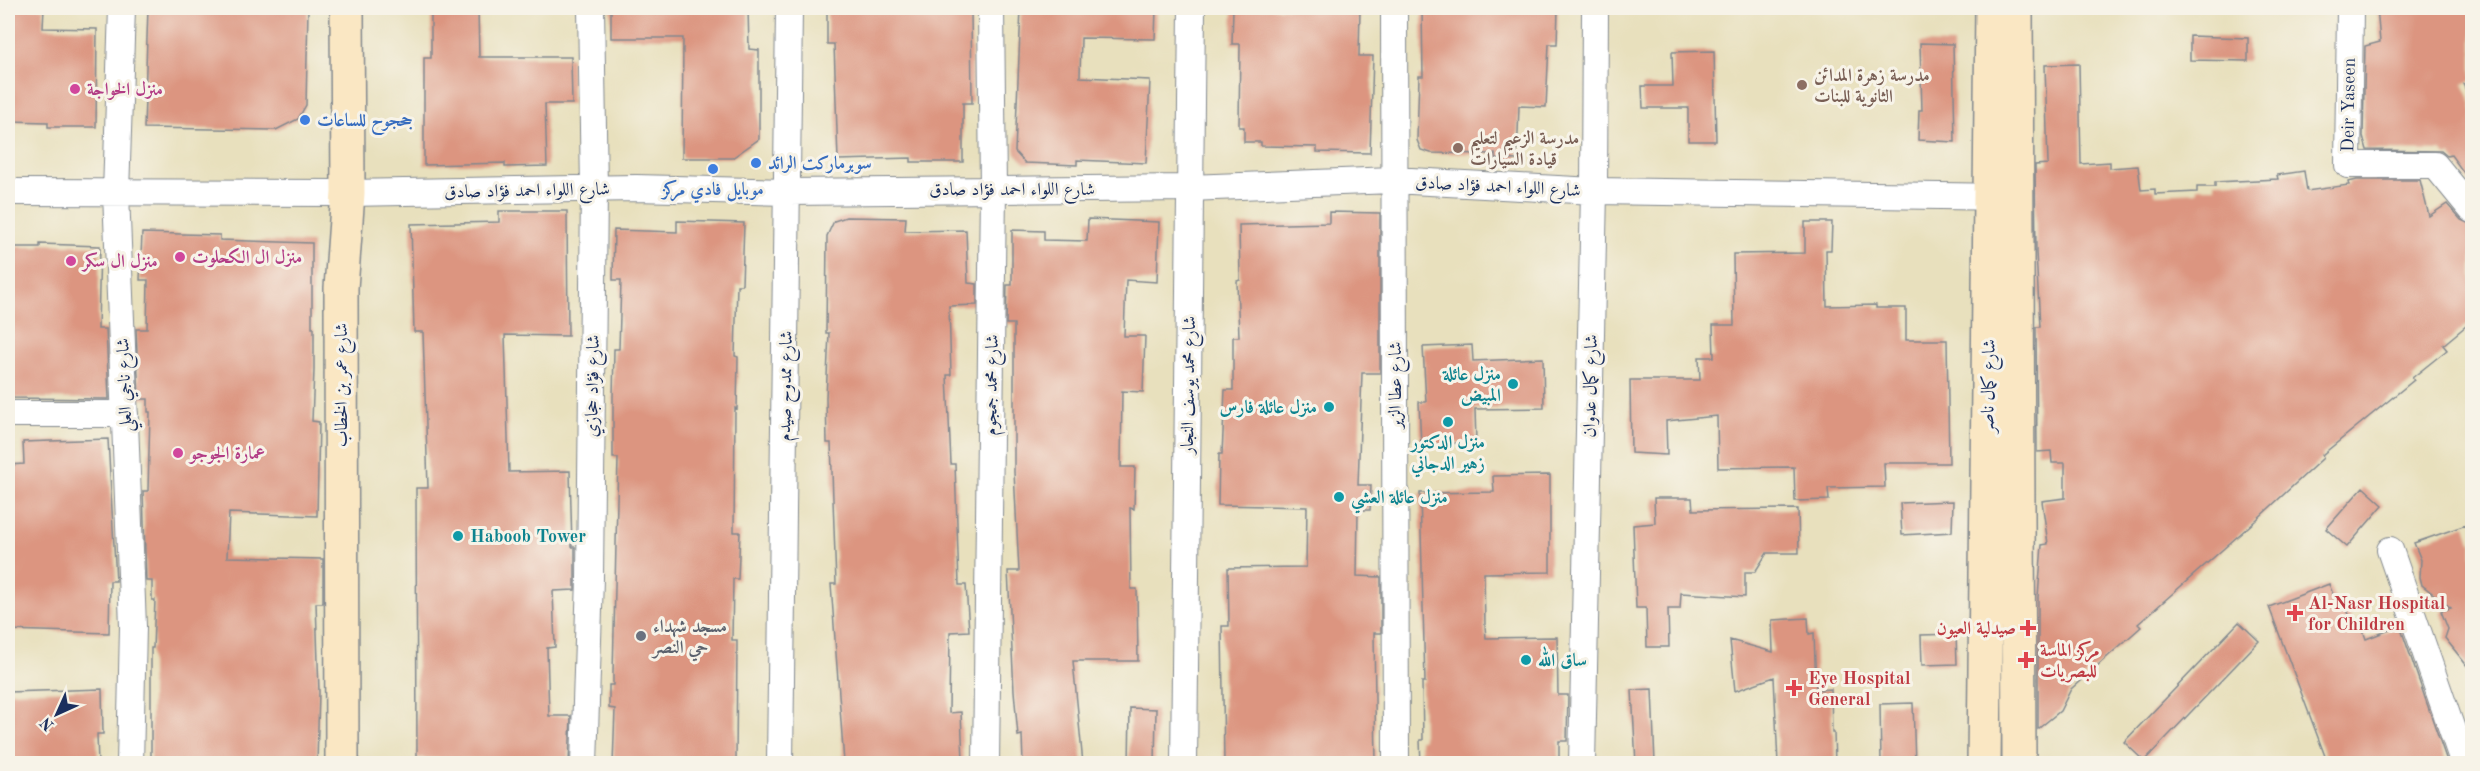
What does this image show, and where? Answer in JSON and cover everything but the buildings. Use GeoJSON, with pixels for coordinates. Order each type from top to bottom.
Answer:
{"type":"FeatureCollection","features":[{"type":"Feature","properties":{"kind":"main road","name":"شارع عمر بن الخطاب"},"geometry":{"type":"LineString","coordinates":[[342,764],[341,288],[348,193],[347,8]]}},
{"type":"Feature","properties":{"kind":"main road","name":"شارع كمال ناصر"},"geometry":{"type":"LineString","coordinates":[[1992,8],[2004,197],[2019,764]]}},
{"type":"Feature","properties":{"kind":"main road","name":"شارع كمال ناصر"},"geometry":{"type":"LineString","coordinates":[[1984,764],[2004,197],[2016,8]]}},
{"type":"Feature","properties":{"kind":"street","name":"شارع ناجي العلي"},"geometry":{"type":"LineString","coordinates":[[122,8],[116,193],[133,626],[130,764]]}},
{"type":"Feature","properties":{"kind":"street","name":"شارع فؤاد حجازي"},"geometry":{"type":"LineString","coordinates":[[584,764],[590,578],[594,189],[591,8]]}},
{"type":"Feature","properties":{"kind":"street","name":"شارع ممدوح صيدم"},"geometry":{"type":"LineString","coordinates":[[780,764],[789,8]]}},
{"type":"Feature","properties":{"kind":"street","name":"شارع محمد جمجوم"},"geometry":{"type":"LineString","coordinates":[[987,764],[993,189],[991,8]]}},
{"type":"Feature","properties":{"kind":"street","name":"شارع محمد يوسف النجار"},"geometry":{"type":"LineString","coordinates":[[1184,764],[1192,8]]}},
{"type":"Feature","properties":{"kind":"street","name":"شارع عطا الزير"},"geometry":{"type":"LineString","coordinates":[[1394,8],[1396,764]]}},
{"type":"Feature","properties":{"kind":"street","name":"شارع كمال عدوان"},"geometry":{"type":"LineString","coordinates":[[1582,764],[1594,191],[1595,8]]}},
{"type":"Feature","properties":{"kind":"street","name":"Deir Yaseen"},"geometry":{"type":"LineString","coordinates":[[2350,8],[2348,165],[2435,165],[2472,210]]}},
{"type":"Feature","properties":{"kind":"street","name":"شارع اللواء احمد فؤاد صادق"},"geometry":{"type":"LineString","coordinates":[[8,192],[348,193],[636,188],[788,192],[1189,188],[1393,180],[1594,191],[2004,197]]}},
{"type":"Feature","properties":{"kind":"street"},"geometry":{"type":"LineString","coordinates":[[8,414],[125,414]]}},
{"type":"Feature","properties":{"kind":"street"},"geometry":{"type":"LineString","coordinates":[[2390,549],[2464,764]]}},
{"type":"Feature","properties":{"kind":"place","name":"مدرسة زهرة المدائن الثانوية للبنات"},"geometry":{"type":"Point","coordinates":[1802,85]}},
{"type":"Feature","properties":{"kind":"place","name":"منزل الخواجة"},"geometry":{"type":"Point","coordinates":[75,89]}},
{"type":"Feature","properties":{"kind":"place","name":"جحجوح للساعات"},"geometry":{"type":"Point","coordinates":[305,120]}},
{"type":"Feature","properties":{"kind":"place","name":"مدرسة الزعيم لتعليم قيادة السيارات"},"geometry":{"type":"Point","coordinates":[1458,148]}},
{"type":"Feature","properties":{"kind":"place","name":"سوبرماركت الرائد"},"geometry":{"type":"Point","coordinates":[756,163]}},
{"type":"Feature","properties":{"kind":"place","name":"موبايل فادي مركز"},"geometry":{"type":"Point","coordinates":[713,169]}},
{"type":"Feature","properties":{"kind":"place","name":"منزل ال الكحلوت"},"geometry":{"type":"Point","coordinates":[180,257]}},
{"type":"Feature","properties":{"kind":"place","name":"منزل ال سكر"},"geometry":{"type":"Point","coordinates":[71,261]}},
{"type":"Feature","properties":{"kind":"place","name":"منزل عائلة المبيض"},"geometry":{"type":"Point","coordinates":[1513,384]}},
{"type":"Feature","properties":{"kind":"place","name":"منزل عائلة فارس"},"geometry":{"type":"Point","coordinates":[1329,407]}},
{"type":"Feature","properties":{"kind":"place","name":"منزل الدكتور زهير الدجاني"},"geometry":{"type":"Point","coordinates":[1448,422]}},
{"type":"Feature","properties":{"kind":"place","name":"عمارة الجوجو"},"geometry":{"type":"Point","coordinates":[178,453]}},
{"type":"Feature","properties":{"kind":"place","name":"منزل عائلة العشي"},"geometry":{"type":"Point","coordinates":[1339,497]}},
{"type":"Feature","properties":{"kind":"place","name":"Haboob Tower"},"geometry":{"type":"Point","coordinates":[458,536]}},
{"type":"Feature","properties":{"kind":"place","name":"Al-Nasr Hospital for Children"},"geometry":{"type":"Point","coordinates":[2295,613]}},
{"type":"Feature","properties":{"kind":"place","name":"صيدلية العيون"},"geometry":{"type":"Point","coordinates":[2028,628]}},
{"type":"Feature","properties":{"kind":"place","name":"مسجد شهداء حي النصر"},"geometry":{"type":"Point","coordinates":[641,636]}},
{"type":"Feature","properties":{"kind":"place","name":"ساق الله"},"geometry":{"type":"Point","coordinates":[1526,660]}},
{"type":"Feature","properties":{"kind":"place","name":"مركز الماسة للبصريات"},"geometry":{"type":"Point","coordinates":[2026,660]}},
{"type":"Feature","properties":{"kind":"place","name":"Eye Hospital General"},"geometry":{"type":"Point","coordinates":[1794,688]}}]}
